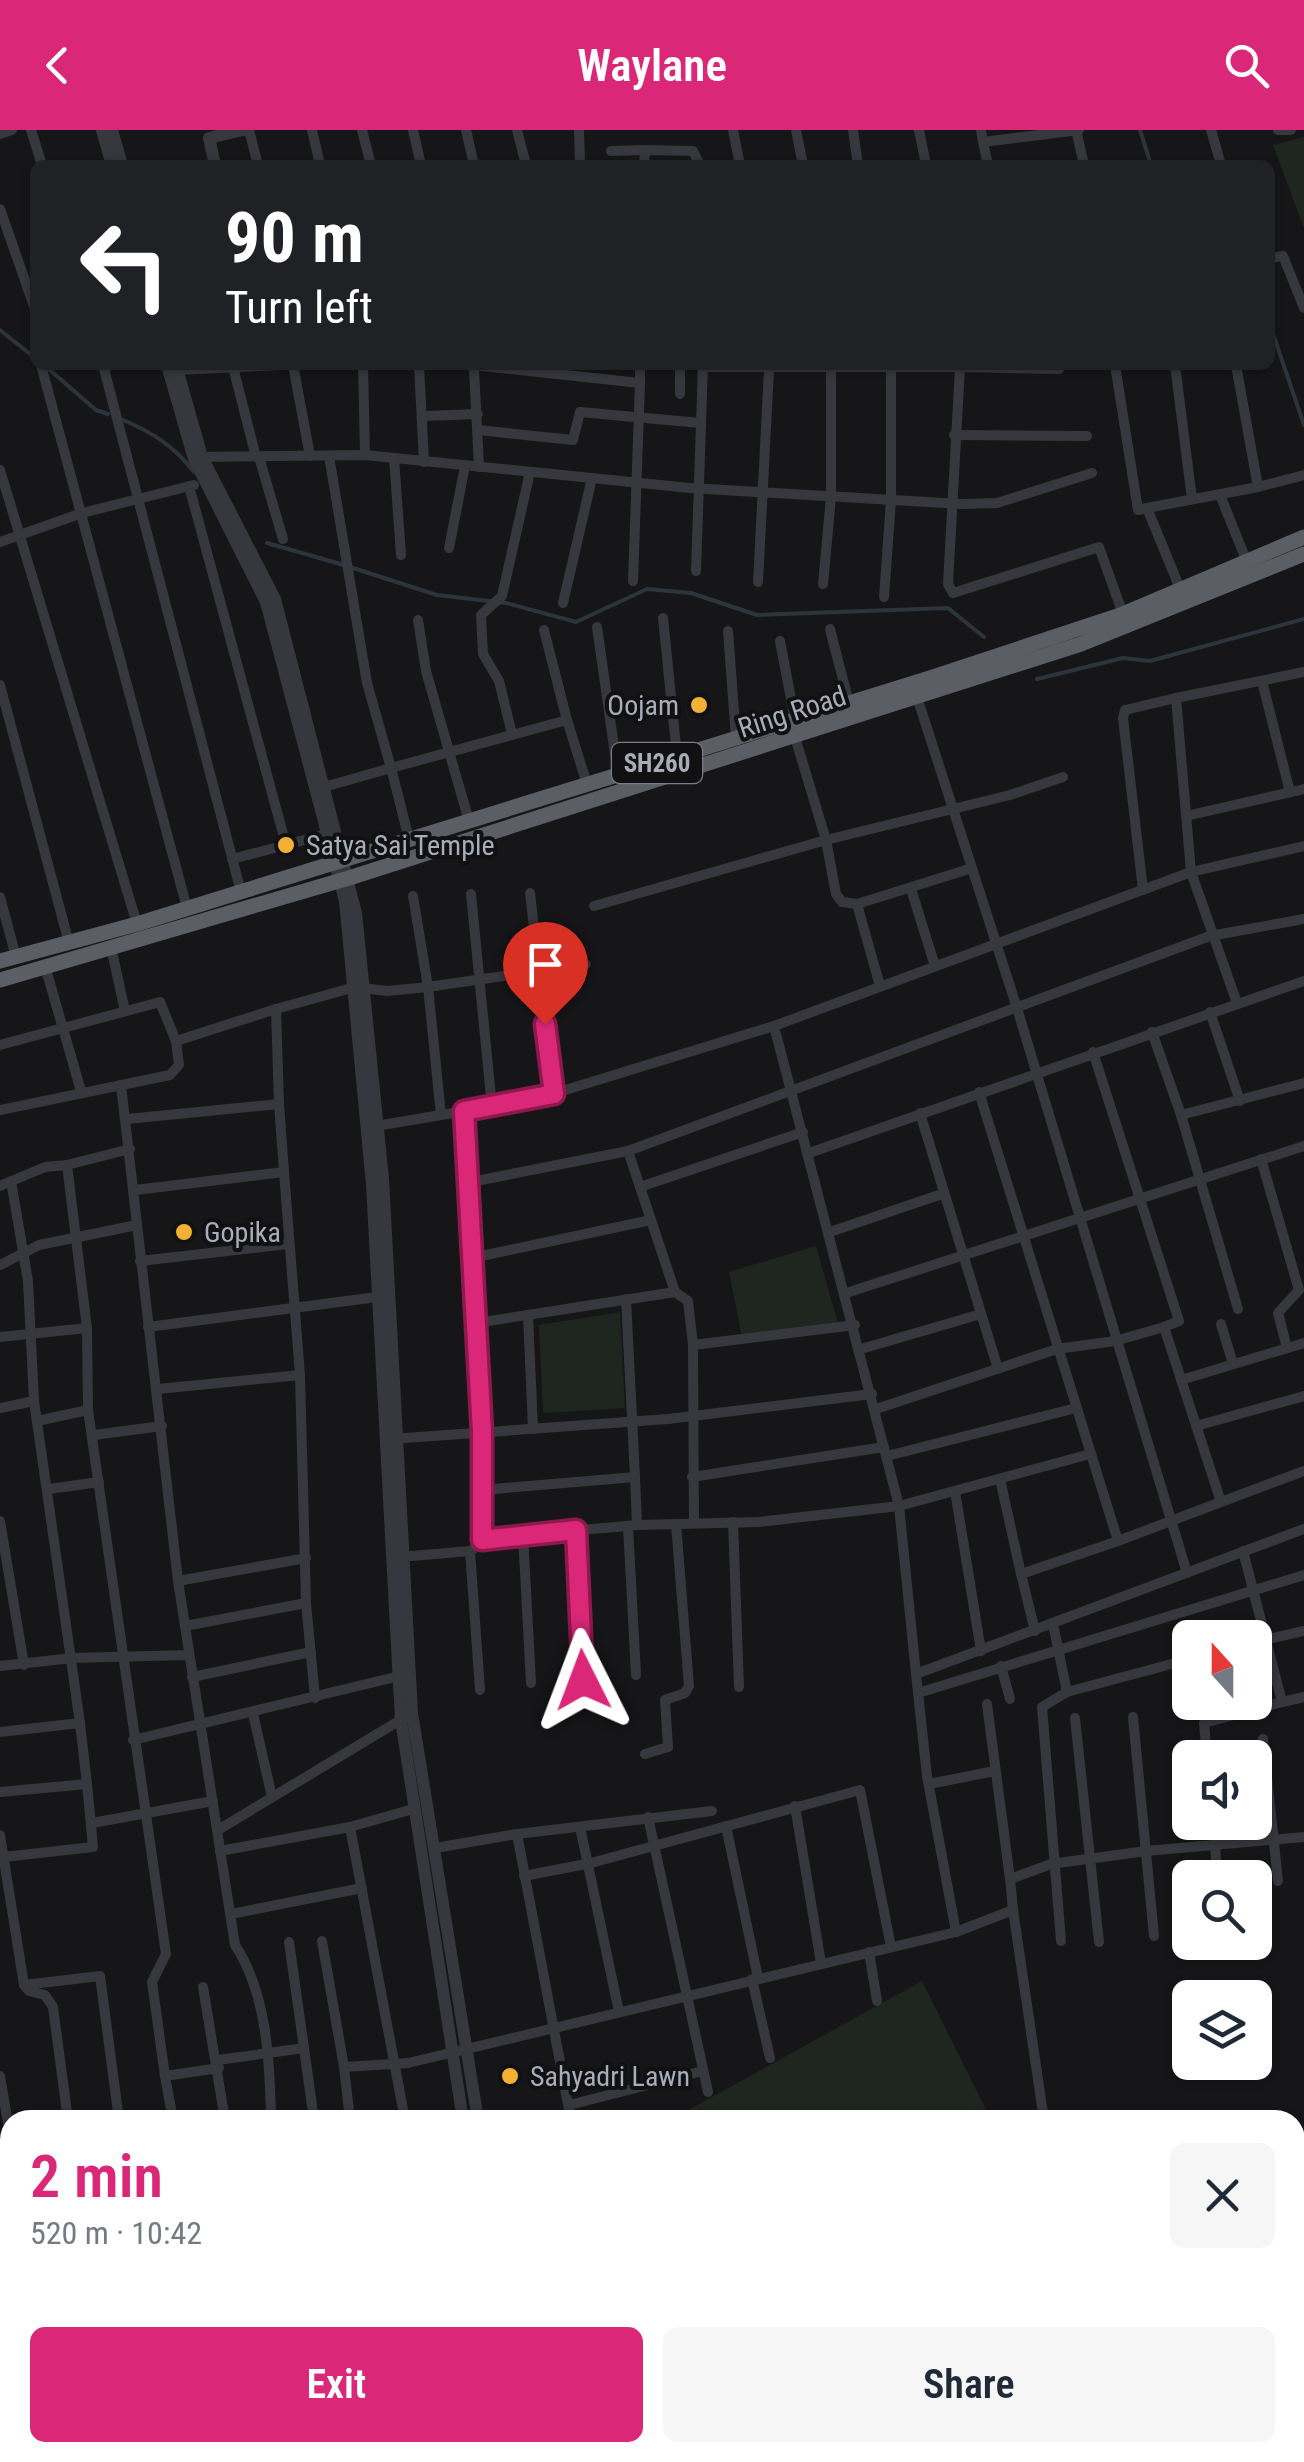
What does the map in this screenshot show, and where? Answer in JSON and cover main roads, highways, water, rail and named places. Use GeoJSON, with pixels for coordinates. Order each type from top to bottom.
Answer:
{"type":"FeatureCollection","features":[{"type":"Feature","properties":{"kind":"highway","name":"Ring Road"},"geometry":{"type":"LineString","coordinates":[[0,980],[344,879],[894,697],[1182,591],[1304,537]]}},
{"type":"Feature","properties":{"kind":"highway","name":"Ring Road"},"geometry":{"type":"LineString","coordinates":[[8,959],[137,924],[736,738],[795,728],[850,703],[917,697],[1142,622],[1304,554]]}},
{"type":"Feature","properties":{"kind":"waterway"},"geometry":{"type":"LineString","coordinates":[[1140,130],[1149,160]]}},
{"type":"Feature","properties":{"kind":"waterway"},"geometry":{"type":"LineString","coordinates":[[0,330],[30,354]]}},
{"type":"Feature","properties":{"kind":"waterway"},"geometry":{"type":"LineString","coordinates":[[1275,340],[1304,425]]}},
{"type":"Feature","properties":{"kind":"waterway"},"geometry":{"type":"LineString","coordinates":[[50,370],[96,410],[108,414]]}},
{"type":"Feature","properties":{"kind":"waterway"},"geometry":{"type":"LineString","coordinates":[[123,420],[162,441],[194,472]]}},
{"type":"Feature","properties":{"kind":"waterway"},"geometry":{"type":"LineString","coordinates":[[267,543],[344,565]]}},
{"type":"Feature","properties":{"kind":"waterway"},"geometry":{"type":"LineString","coordinates":[[353,568],[437,595],[506,603],[576,622],[647,589],[691,593],[757,615],[948,608],[984,637]]}},
{"type":"Feature","properties":{"kind":"waterway"},"geometry":{"type":"LineString","coordinates":[[1037,679],[1123,658],[1150,661],[1304,619]]}},
{"type":"Feature","properties":{"kind":"place","name":"Oojam"},"geometry":{"type":"Point","coordinates":[699,705]}},
{"type":"Feature","properties":{"kind":"place","name":"Satya Sai Temple"},"geometry":{"type":"Point","coordinates":[286,845]}},
{"type":"Feature","properties":{"kind":"place","name":"Gopika"},"geometry":{"type":"Point","coordinates":[184,1232]}},
{"type":"Feature","properties":{"kind":"place","name":"Sahyadri Lawn"},"geometry":{"type":"Point","coordinates":[510,2076]}}]}
